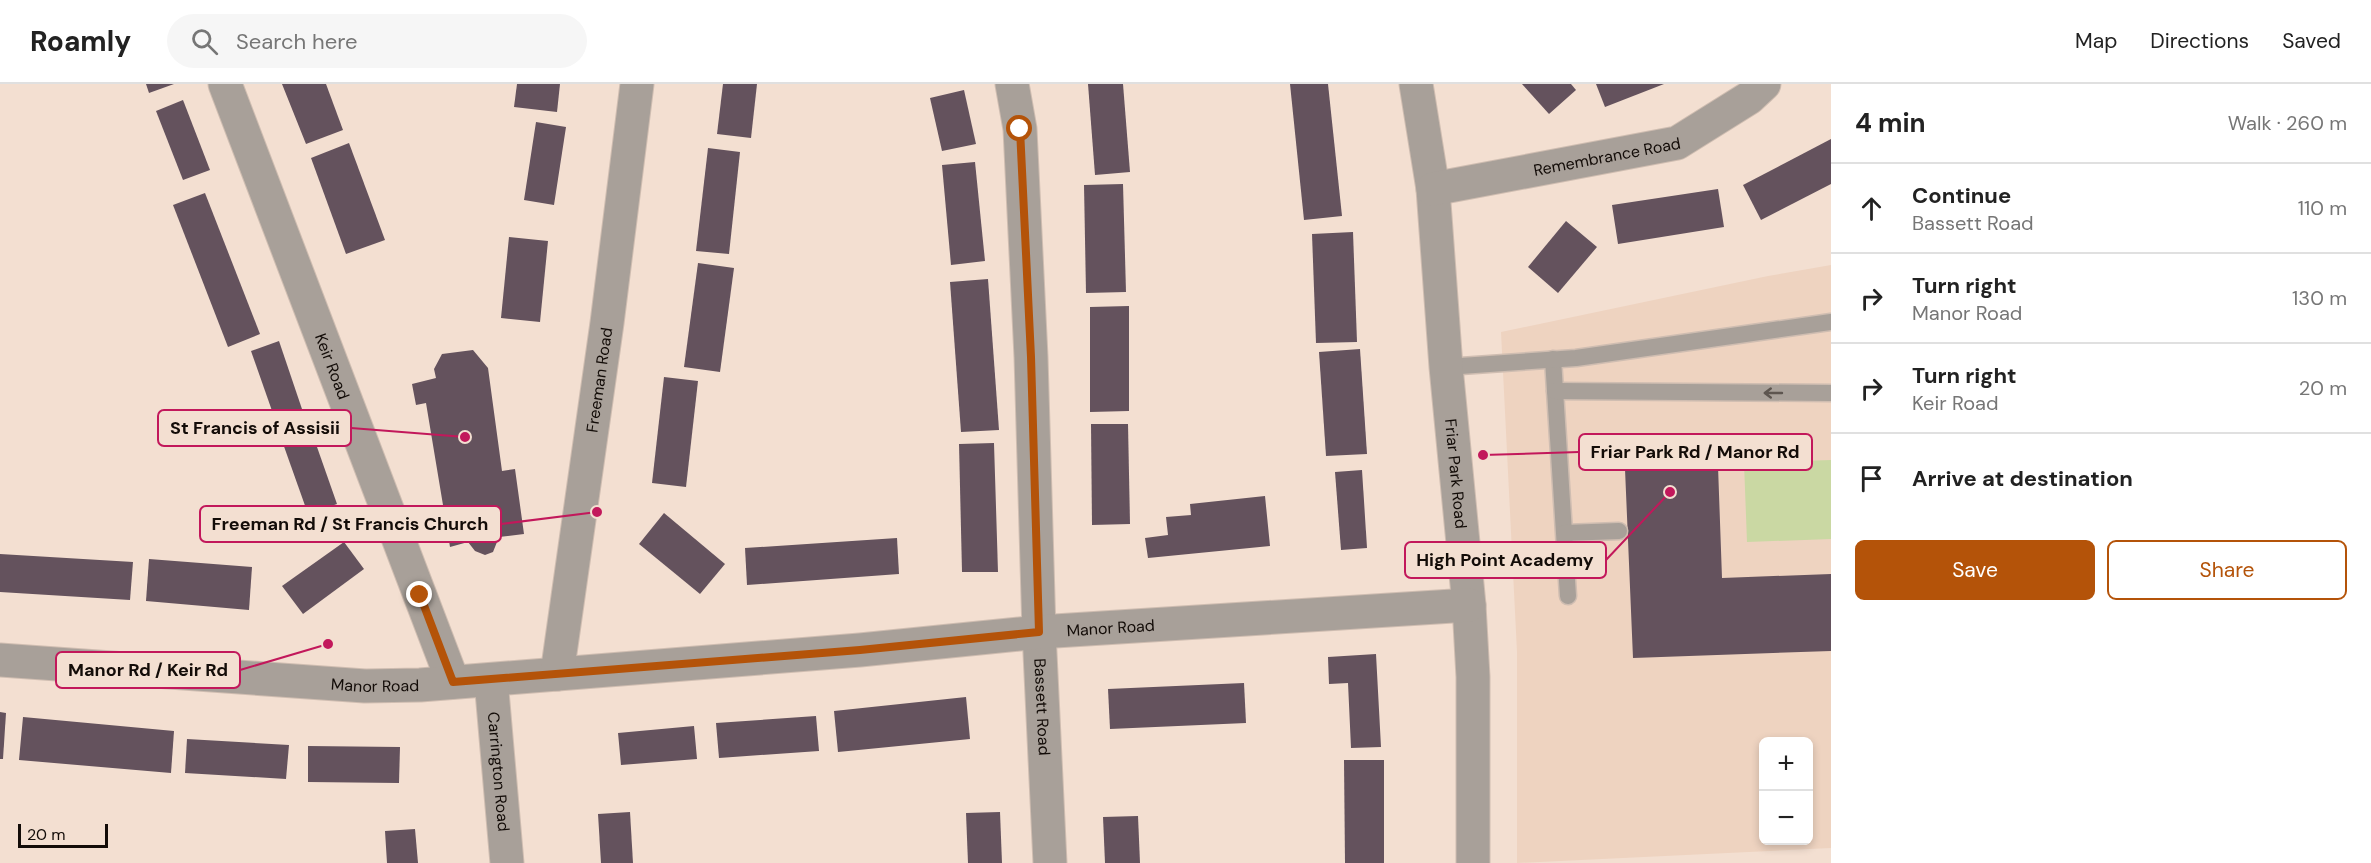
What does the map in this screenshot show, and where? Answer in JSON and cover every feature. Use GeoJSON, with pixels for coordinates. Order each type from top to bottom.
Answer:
{"type":"FeatureCollection","features":[{"type":"Feature","properties":{"kind":"street","name":"Keir Road"},"geometry":{"type":"LineString","coordinates":[[225,84],[453,682]]}},
{"type":"Feature","properties":{"kind":"street","name":"Freeman Road"},"geometry":{"type":"LineString","coordinates":[[557,674],[637,84]]}},
{"type":"Feature","properties":{"kind":"street","name":"Bassett Road"},"geometry":{"type":"LineString","coordinates":[[1012,84],[1020,129],[1031,346],[1039,632],[1050,863]]}},
{"type":"Feature","properties":{"kind":"street","name":"Friar Park Road"},"geometry":{"type":"LineString","coordinates":[[1416,84],[1433,189],[1446,367],[1469,605],[1473,677],[1473,863]]}},
{"type":"Feature","properties":{"kind":"street","name":"Remembrance Road"},"geometry":{"type":"LineString","coordinates":[[1433,189],[1677,143],[1749,98],[1764,84]]}},
{"type":"Feature","properties":{"kind":"street","name":"Manor Road"},"geometry":{"type":"LineString","coordinates":[[0,660],[365,686],[491,680],[1039,632],[1469,605]]}},
{"type":"Feature","properties":{"kind":"street","name":"Carrington Road"},"geometry":{"type":"LineString","coordinates":[[491,680],[507,863]]}},
{"type":"Feature","properties":{"kind":"lane"},"geometry":{"type":"LineString","coordinates":[[1446,367],[1597,355],[1831,322]]}},
{"type":"Feature","properties":{"kind":"lane"},"geometry":{"type":"LineString","coordinates":[[1553,359],[1568,596]]}},
{"type":"Feature","properties":{"kind":"lane"},"geometry":{"type":"LineString","coordinates":[[1555,391],[1831,393]]}},
{"type":"Feature","properties":{"kind":"lane"},"geometry":{"type":"LineString","coordinates":[[1564,532],[1619,531]]}},
{"type":"Feature","properties":{"kind":"shaded area"},"geometry":{"type":"Polygon","coordinates":[[[1831,265],[1831,848],[1517,863],[1517,652],[1501,332],[1831,265]]]}},
{"type":"Feature","properties":{"kind":"green space"},"geometry":{"type":"Polygon","coordinates":[[[1831,460],[1831,539],[1747,542],[1744,463],[1831,460]]]}},
{"type":"Feature","properties":{"kind":"building"},"geometry":{"type":"Polygon","coordinates":[[[146,84],[174,84],[149,93],[146,84]]]}},
{"type":"Feature","properties":{"kind":"building"},"geometry":{"type":"Polygon","coordinates":[[[282,84],[326,84],[343,130],[306,144],[282,84]]]}},
{"type":"Feature","properties":{"kind":"building"},"geometry":{"type":"Polygon","coordinates":[[[517,84],[560,84],[557,112],[514,107],[517,84]]]}},
{"type":"Feature","properties":{"kind":"building"},"geometry":{"type":"Polygon","coordinates":[[[723,84],[757,84],[751,138],[717,134],[723,84]]]}},
{"type":"Feature","properties":{"kind":"building"},"geometry":{"type":"Polygon","coordinates":[[[1088,84],[1123,84],[1130,172],[1095,175],[1088,84]]]}},
{"type":"Feature","properties":{"kind":"building"},"geometry":{"type":"Polygon","coordinates":[[[1290,84],[1328,84],[1342,216],[1304,220],[1290,84]]]}},
{"type":"Feature","properties":{"kind":"building"},"geometry":{"type":"Polygon","coordinates":[[[1522,84],[1571,84],[1576,90],[1549,114],[1522,84]]]}},
{"type":"Feature","properties":{"kind":"building"},"geometry":{"type":"Polygon","coordinates":[[[1596,84],[1664,84],[1605,107],[1596,84]]]}},
{"type":"Feature","properties":{"kind":"building"},"geometry":{"type":"Polygon","coordinates":[[[964,90],[976,144],[942,151],[930,98],[964,90]]]}},
{"type":"Feature","properties":{"kind":"building"},"geometry":{"type":"Polygon","coordinates":[[[183,100],[210,170],[183,180],[156,111],[183,100]]]}},
{"type":"Feature","properties":{"kind":"building"},"geometry":{"type":"Polygon","coordinates":[[[536,122],[566,127],[554,205],[524,200],[536,122]]]}},
{"type":"Feature","properties":{"kind":"building"},"geometry":{"type":"Polygon","coordinates":[[[1831,139],[1831,184],[1761,220],[1743,185],[1831,139]]]}},
{"type":"Feature","properties":{"kind":"building"},"geometry":{"type":"Polygon","coordinates":[[[349,143],[385,240],[346,254],[311,158],[349,143]]]}},
{"type":"Feature","properties":{"kind":"building"},"geometry":{"type":"Polygon","coordinates":[[[708,148],[740,152],[729,254],[696,251],[708,148]]]}},
{"type":"Feature","properties":{"kind":"building"},"geometry":{"type":"Polygon","coordinates":[[[975,162],[985,261],[951,265],[942,165],[975,162]]]}},
{"type":"Feature","properties":{"kind":"building"},"geometry":{"type":"Polygon","coordinates":[[[1123,184],[1126,292],[1086,293],[1084,185],[1123,184]]]}},
{"type":"Feature","properties":{"kind":"building"},"geometry":{"type":"Polygon","coordinates":[[[1718,189],[1724,227],[1618,244],[1612,205],[1718,189]]]}},
{"type":"Feature","properties":{"kind":"building"},"geometry":{"type":"Polygon","coordinates":[[[205,193],[260,334],[228,347],[173,205],[205,193]]]}},
{"type":"Feature","properties":{"kind":"building"},"geometry":{"type":"Polygon","coordinates":[[[1566,221],[1597,247],[1558,293],[1528,267],[1566,221]]]}},
{"type":"Feature","properties":{"kind":"building"},"geometry":{"type":"Polygon","coordinates":[[[1353,232],[1357,342],[1316,343],[1312,234],[1353,232]]]}},
{"type":"Feature","properties":{"kind":"building"},"geometry":{"type":"Polygon","coordinates":[[[509,237],[548,241],[540,322],[501,318],[509,237]]]}},
{"type":"Feature","properties":{"kind":"building"},"geometry":{"type":"Polygon","coordinates":[[[698,263],[734,268],[720,372],[684,367],[698,263]]]}},
{"type":"Feature","properties":{"kind":"building"},"geometry":{"type":"Polygon","coordinates":[[[988,279],[999,430],[961,432],[950,282],[988,279]]]}},
{"type":"Feature","properties":{"kind":"building"},"geometry":{"type":"Polygon","coordinates":[[[1129,306],[1129,411],[1090,412],[1090,307],[1129,306]]]}},
{"type":"Feature","properties":{"kind":"building"},"geometry":{"type":"Polygon","coordinates":[[[279,341],[304,415],[277,425],[251,351],[279,341]]]}},
{"type":"Feature","properties":{"kind":"building"},"geometry":{"type":"Polygon","coordinates":[[[1360,349],[1367,454],[1326,456],[1319,352],[1360,349]]]}},
{"type":"Feature","properties":{"kind":"building"},"geometry":{"type":"Polygon","coordinates":[[[473,350],[488,368],[502,471],[515,469],[524,534],[499,537],[493,552],[485,555],[475,551],[468,542],[450,547],[426,403],[416,405],[412,384],[436,378],[434,369],[442,354],[473,350]]]}},
{"type":"Feature","properties":{"kind":"building"},"geometry":{"type":"Polygon","coordinates":[[[664,377],[698,381],[686,487],[652,483],[664,377]]]}},
{"type":"Feature","properties":{"kind":"building"},"geometry":{"type":"Polygon","coordinates":[[[1091,424],[1128,424],[1130,524],[1092,525],[1091,424]]]}},
{"type":"Feature","properties":{"kind":"building"},"geometry":{"type":"Polygon","coordinates":[[[310,427],[337,504],[308,514],[281,438],[310,427]]]}},
{"type":"Feature","properties":{"kind":"building"},"geometry":{"type":"Polygon","coordinates":[[[994,443],[998,572],[962,572],[959,444],[994,443]]]}},
{"type":"Feature","properties":{"kind":"building"},"geometry":{"type":"Polygon","coordinates":[[[1718,466],[1722,578],[1831,574],[1831,651],[1633,658],[1625,469],[1718,466]]]}},
{"type":"Feature","properties":{"kind":"building"},"geometry":{"type":"Polygon","coordinates":[[[1362,470],[1367,548],[1341,550],[1335,472],[1362,470]]]}},
{"type":"Feature","properties":{"kind":"building"},"geometry":{"type":"Polygon","coordinates":[[[1265,496],[1270,546],[1148,558],[1145,538],[1168,535],[1166,517],[1191,515],[1190,504],[1265,496]]]}},
{"type":"Feature","properties":{"kind":"building"},"geometry":{"type":"Polygon","coordinates":[[[664,513],[725,564],[700,594],[639,544],[664,513]]]}},
{"type":"Feature","properties":{"kind":"building"},"geometry":{"type":"Polygon","coordinates":[[[897,538],[899,574],[747,585],[745,548],[897,538]]]}},
{"type":"Feature","properties":{"kind":"building"},"geometry":{"type":"Polygon","coordinates":[[[344,542],[364,569],[303,614],[282,586],[344,542]]]}},
{"type":"Feature","properties":{"kind":"building"},"geometry":{"type":"Polygon","coordinates":[[[0,554],[133,562],[130,600],[0,592],[0,554]]]}},
{"type":"Feature","properties":{"kind":"building"},"geometry":{"type":"Polygon","coordinates":[[[149,559],[252,567],[249,610],[146,601],[149,559]]]}},
{"type":"Feature","properties":{"kind":"building"},"geometry":{"type":"Polygon","coordinates":[[[1376,654],[1381,747],[1351,748],[1348,683],[1329,684],[1328,657],[1376,654]]]}},
{"type":"Feature","properties":{"kind":"building"},"geometry":{"type":"Polygon","coordinates":[[[1244,683],[1246,723],[1110,729],[1108,689],[1244,683]]]}},
{"type":"Feature","properties":{"kind":"building"},"geometry":{"type":"Polygon","coordinates":[[[966,697],[970,739],[838,752],[834,711],[966,697]]]}},
{"type":"Feature","properties":{"kind":"building"},"geometry":{"type":"Polygon","coordinates":[[[0,712],[6,713],[3,759],[0,759],[0,712]]]}},
{"type":"Feature","properties":{"kind":"building"},"geometry":{"type":"Polygon","coordinates":[[[816,716],[819,751],[719,758],[716,723],[816,716]]]}},
{"type":"Feature","properties":{"kind":"building"},"geometry":{"type":"Polygon","coordinates":[[[23,717],[174,731],[171,773],[19,760],[23,717]]]}},
{"type":"Feature","properties":{"kind":"building"},"geometry":{"type":"Polygon","coordinates":[[[694,726],[697,759],[621,765],[618,733],[694,726]]]}},
{"type":"Feature","properties":{"kind":"building"},"geometry":{"type":"Polygon","coordinates":[[[187,739],[289,745],[286,779],[185,773],[187,739]]]}},
{"type":"Feature","properties":{"kind":"building"},"geometry":{"type":"Polygon","coordinates":[[[308,746],[400,747],[399,783],[308,782],[308,746]]]}},
{"type":"Feature","properties":{"kind":"building"},"geometry":{"type":"Polygon","coordinates":[[[1344,760],[1384,760],[1384,863],[1345,863],[1344,760]]]}},
{"type":"Feature","properties":{"kind":"building"},"geometry":{"type":"Polygon","coordinates":[[[630,812],[633,863],[601,863],[598,814],[630,812]]]}},
{"type":"Feature","properties":{"kind":"building"},"geometry":{"type":"Polygon","coordinates":[[[1000,812],[1002,863],[968,863],[966,813],[1000,812]]]}},
{"type":"Feature","properties":{"kind":"building"},"geometry":{"type":"Polygon","coordinates":[[[1138,816],[1140,863],[1105,863],[1103,817],[1138,816]]]}},
{"type":"Feature","properties":{"kind":"building"},"geometry":{"type":"Polygon","coordinates":[[[415,829],[418,863],[387,863],[385,831],[415,829]]]}},
{"type":"Feature","properties":{"kind":"place","name":"St Francis of Assisii"},"geometry":{"type":"Point","coordinates":[465,437]}},
{"type":"Feature","properties":{"kind":"place","name":"Friar Park Rd / Manor Rd"},"geometry":{"type":"Point","coordinates":[1483,455]}},
{"type":"Feature","properties":{"kind":"place","name":"High Point Academy"},"geometry":{"type":"Point","coordinates":[1670,492]}},
{"type":"Feature","properties":{"kind":"place","name":"Freeman Rd / St Francis Church"},"geometry":{"type":"Point","coordinates":[597,512]}},
{"type":"Feature","properties":{"kind":"place","name":"Manor Rd / Keir Rd"},"geometry":{"type":"Point","coordinates":[328,644]}},
{"type":"Feature","properties":{"kind":"route"},"geometry":{"type":"LineString","coordinates":[[420,595],[453,682],[860,650],[1039,632],[1031,357],[1020,129]]}}]}
